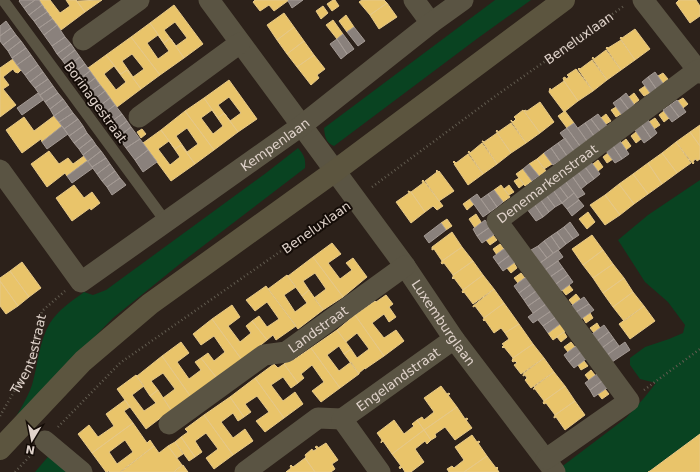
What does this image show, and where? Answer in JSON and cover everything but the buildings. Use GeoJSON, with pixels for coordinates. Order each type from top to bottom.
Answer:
{"type":"FeatureCollection","features":[{"type":"Feature","properties":{"kind":"main road"},"geometry":{"type":"LineString","coordinates":[[0,449],[83,361],[150,304],[335,171],[564,0]]}},
{"type":"Feature","properties":{"kind":"street"},"geometry":{"type":"LineString","coordinates":[[83,40],[139,0]]}},
{"type":"Feature","properties":{"kind":"street","name":"Luxemburglaan"},"geometry":{"type":"LineString","coordinates":[[209,0],[405,266],[454,339],[550,466]]}},
{"type":"Feature","properties":{"kind":"street"},"geometry":{"type":"LineString","coordinates":[[414,0],[431,23]]}},
{"type":"Feature","properties":{"kind":"street","name":"Kempenlaan"},"geometry":{"type":"LineString","coordinates":[[81,282],[301,126],[431,23],[463,0]]}},
{"type":"Feature","properties":{"kind":"street","name":"Denemarkenstraat"},"geometry":{"type":"LineString","coordinates":[[629,401],[497,221],[697,65],[635,2]]}},
{"type":"Feature","properties":{"kind":"street"},"geometry":{"type":"LineString","coordinates":[[139,117],[240,43]]}},
{"type":"Feature","properties":{"kind":"street"},"geometry":{"type":"LineString","coordinates":[[4,183],[81,282]]}},
{"type":"Feature","properties":{"kind":"street","name":"Landstraat"},"geometry":{"type":"LineString","coordinates":[[169,424],[264,355],[286,352],[405,266]]}},
{"type":"Feature","properties":{"kind":"street","name":"Engelandstraat"},"geometry":{"type":"LineString","coordinates":[[245,472],[318,418],[342,419],[454,339]]}},
{"type":"Feature","properties":{"kind":"street"},"geometry":{"type":"LineString","coordinates":[[550,466],[629,401]]}},
{"type":"Feature","properties":{"kind":"street","name":"Engelandstraat"},"geometry":{"type":"LineString","coordinates":[[342,419],[380,472]]}},
{"type":"Feature","properties":{"kind":"street"},"geometry":{"type":"LineString","coordinates":[[45,440],[82,472]]}},
{"type":"Feature","properties":{"kind":"lane","name":"Borinagestraat"},"geometry":{"type":"LineString","coordinates":[[3,0],[166,222]]}},
{"type":"Feature","properties":{"kind":"path","name":"Beneluxlaan"},"geometry":{"type":"LineString","coordinates":[[15,472],[120,363],[356,199],[494,97],[635,2]]}},
{"type":"Feature","properties":{"kind":"path","name":"Twentestraat"},"geometry":{"type":"LineString","coordinates":[[0,416],[30,364],[42,311],[64,292],[81,282]]}},
{"type":"Feature","properties":{"kind":"path"},"geometry":{"type":"LineString","coordinates":[[629,401],[700,349]]}},
{"type":"Feature","properties":{"kind":"green space"},"geometry":{"type":"Polygon","coordinates":[[[495,0],[531,0],[334,146],[327,141],[324,128],[495,0]]]}},
{"type":"Feature","properties":{"kind":"green space"},"geometry":{"type":"Polygon","coordinates":[[[298,148],[304,157],[305,168],[186,259],[113,318],[54,378],[12,424],[32,385],[46,330],[53,318],[61,310],[84,292],[93,295],[106,290],[298,148]]]}},
{"type":"Feature","properties":{"kind":"green space"},"geometry":{"type":"Polygon","coordinates":[[[700,180],[700,434],[648,472],[563,472],[560,468],[626,418],[656,383],[640,379],[630,365],[630,358],[645,347],[683,333],[685,325],[668,302],[645,282],[618,240],[648,215],[700,180]]]}},
{"type":"Feature","properties":{"kind":"green space"},"geometry":{"type":"Polygon","coordinates":[[[52,452],[76,472],[35,472],[52,452]]]}}]}
